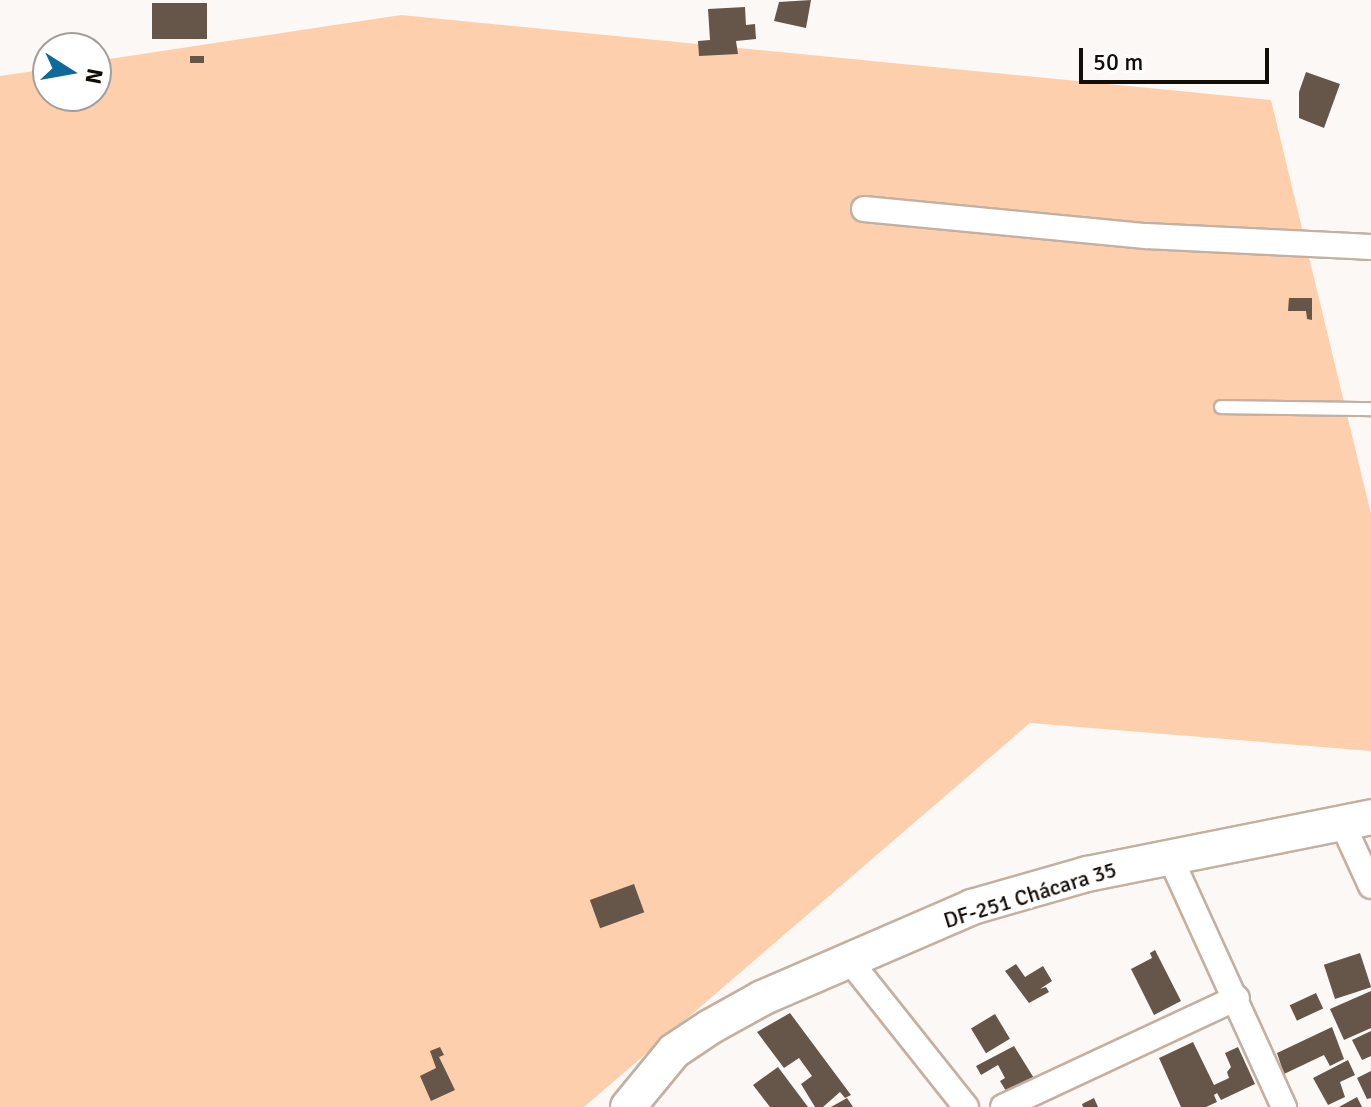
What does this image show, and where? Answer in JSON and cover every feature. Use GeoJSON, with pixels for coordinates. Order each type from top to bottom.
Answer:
{"type":"FeatureCollection","features":[{"type":"Feature","properties":{"kind":"street"},"geometry":{"type":"LineString","coordinates":[[864,209],[1146,236],[1371,247]]}},
{"type":"Feature","properties":{"kind":"street","name":"DF-251 Chácara 35"},"geometry":{"type":"LineString","coordinates":[[628,1107],[674,1051],[710,1027],[762,998],[972,907],[1087,874],[1261,837],[1357,821],[1371,886]]}},
{"type":"Feature","properties":{"kind":"street"},"geometry":{"type":"LineString","coordinates":[[1170,857],[1237,998],[1284,1107]]}},
{"type":"Feature","properties":{"kind":"street"},"geometry":{"type":"LineString","coordinates":[[849,960],[958,1105]]}},
{"type":"Feature","properties":{"kind":"street"},"geometry":{"type":"LineString","coordinates":[[1003,1107],[1237,998]]}},
{"type":"Feature","properties":{"kind":"lane"},"geometry":{"type":"LineString","coordinates":[[1221,407],[1371,409]]}},
{"type":"Feature","properties":{"kind":"shaded area"},"geometry":{"type":"Polygon","coordinates":[[[401,15],[1271,100],[1371,514],[1371,751],[1030,723],[584,1107],[0,1107],[0,76],[32,71],[32,112],[112,112],[112,59],[401,15]]]}},
{"type":"Feature","properties":{"kind":"building"},"geometry":{"type":"Polygon","coordinates":[[[811,0],[806,28],[774,21],[779,2],[811,0]]]}},
{"type":"Feature","properties":{"kind":"building"},"geometry":{"type":"Polygon","coordinates":[[[152,3],[207,3],[207,39],[152,39],[152,3]]]}},
{"type":"Feature","properties":{"kind":"building"},"geometry":{"type":"Polygon","coordinates":[[[745,7],[746,25],[755,24],[756,39],[736,41],[738,54],[699,56],[698,41],[710,40],[708,9],[745,7]]]}},
{"type":"Feature","properties":{"kind":"building"},"geometry":{"type":"Polygon","coordinates":[[[190,56],[204,56],[204,63],[190,63],[190,56]]]}},
{"type":"Feature","properties":{"kind":"building"},"geometry":{"type":"Polygon","coordinates":[[[1306,72],[1340,84],[1324,128],[1299,118],[1299,92],[1306,72]]]}},
{"type":"Feature","properties":{"kind":"building"},"geometry":{"type":"Polygon","coordinates":[[[1289,298],[1312,298],[1312,320],[1307,319],[1306,311],[1288,311],[1289,298]]]}},
{"type":"Feature","properties":{"kind":"building"},"geometry":{"type":"Polygon","coordinates":[[[634,884],[644,912],[600,928],[590,900],[634,884]]]}},
{"type":"Feature","properties":{"kind":"building"},"geometry":{"type":"Polygon","coordinates":[[[1155,950],[1181,1001],[1154,1015],[1131,969],[1152,958],[1150,953],[1155,950]]]}},
{"type":"Feature","properties":{"kind":"building"},"geometry":{"type":"Polygon","coordinates":[[[1360,953],[1371,987],[1335,999],[1324,965],[1360,953]]]}},
{"type":"Feature","properties":{"kind":"building"},"geometry":{"type":"Polygon","coordinates":[[[1016,964],[1025,977],[1043,966],[1052,981],[1040,989],[1046,987],[1049,992],[1029,1003],[1005,971],[1016,964]]]}},
{"type":"Feature","properties":{"kind":"building"},"geometry":{"type":"Polygon","coordinates":[[[1371,991],[1371,1028],[1344,1040],[1330,1009],[1371,991]]]}},
{"type":"Feature","properties":{"kind":"building"},"geometry":{"type":"Polygon","coordinates":[[[1316,993],[1323,1008],[1297,1021],[1290,1005],[1316,993]]]}},
{"type":"Feature","properties":{"kind":"building"},"geometry":{"type":"Polygon","coordinates":[[[790,1013],[851,1095],[845,1098],[840,1092],[823,1107],[815,1107],[801,1084],[812,1076],[799,1058],[784,1068],[757,1032],[790,1013]]]}},
{"type":"Feature","properties":{"kind":"building"},"geometry":{"type":"Polygon","coordinates":[[[995,1014],[1010,1039],[986,1053],[971,1028],[995,1014]]]}},
{"type":"Feature","properties":{"kind":"building"},"geometry":{"type":"Polygon","coordinates":[[[1332,1027],[1344,1059],[1330,1066],[1324,1055],[1284,1074],[1277,1053],[1332,1027]]]}},
{"type":"Feature","properties":{"kind":"building"},"geometry":{"type":"Polygon","coordinates":[[[1371,1031],[1371,1056],[1362,1060],[1352,1040],[1371,1031]]]}},
{"type":"Feature","properties":{"kind":"building"},"geometry":{"type":"Polygon","coordinates":[[[1193,1042],[1214,1085],[1229,1078],[1227,1072],[1231,1067],[1225,1053],[1238,1047],[1255,1084],[1221,1100],[1217,1093],[1214,1095],[1217,1102],[1206,1107],[1181,1107],[1159,1058],[1193,1042]]]}},
{"type":"Feature","properties":{"kind":"building"},"geometry":{"type":"Polygon","coordinates":[[[1014,1046],[1037,1083],[1009,1096],[1000,1081],[1005,1078],[998,1065],[981,1075],[976,1066],[1014,1046]]]}},
{"type":"Feature","properties":{"kind":"building"},"geometry":{"type":"Polygon","coordinates":[[[440,1047],[444,1055],[439,1057],[455,1090],[431,1101],[420,1076],[436,1068],[430,1051],[440,1047]]]}},
{"type":"Feature","properties":{"kind":"building"},"geometry":{"type":"Polygon","coordinates":[[[1348,1060],[1355,1075],[1340,1082],[1345,1097],[1328,1105],[1313,1078],[1348,1060]]]}},
{"type":"Feature","properties":{"kind":"building"},"geometry":{"type":"Polygon","coordinates":[[[778,1067],[808,1107],[770,1107],[753,1085],[778,1067]]]}},
{"type":"Feature","properties":{"kind":"building"},"geometry":{"type":"Polygon","coordinates":[[[1371,1071],[1371,1098],[1367,1099],[1357,1078],[1371,1071]]]}},
{"type":"Feature","properties":{"kind":"building"},"geometry":{"type":"Polygon","coordinates":[[[1357,1097],[1362,1107],[1339,1107],[1357,1097]]]}},
{"type":"Feature","properties":{"kind":"building"},"geometry":{"type":"Polygon","coordinates":[[[847,1098],[853,1107],[831,1107],[847,1098]]]}},
{"type":"Feature","properties":{"kind":"building"},"geometry":{"type":"Polygon","coordinates":[[[1094,1098],[1098,1107],[1083,1107],[1082,1104],[1094,1098]]]}}]}
